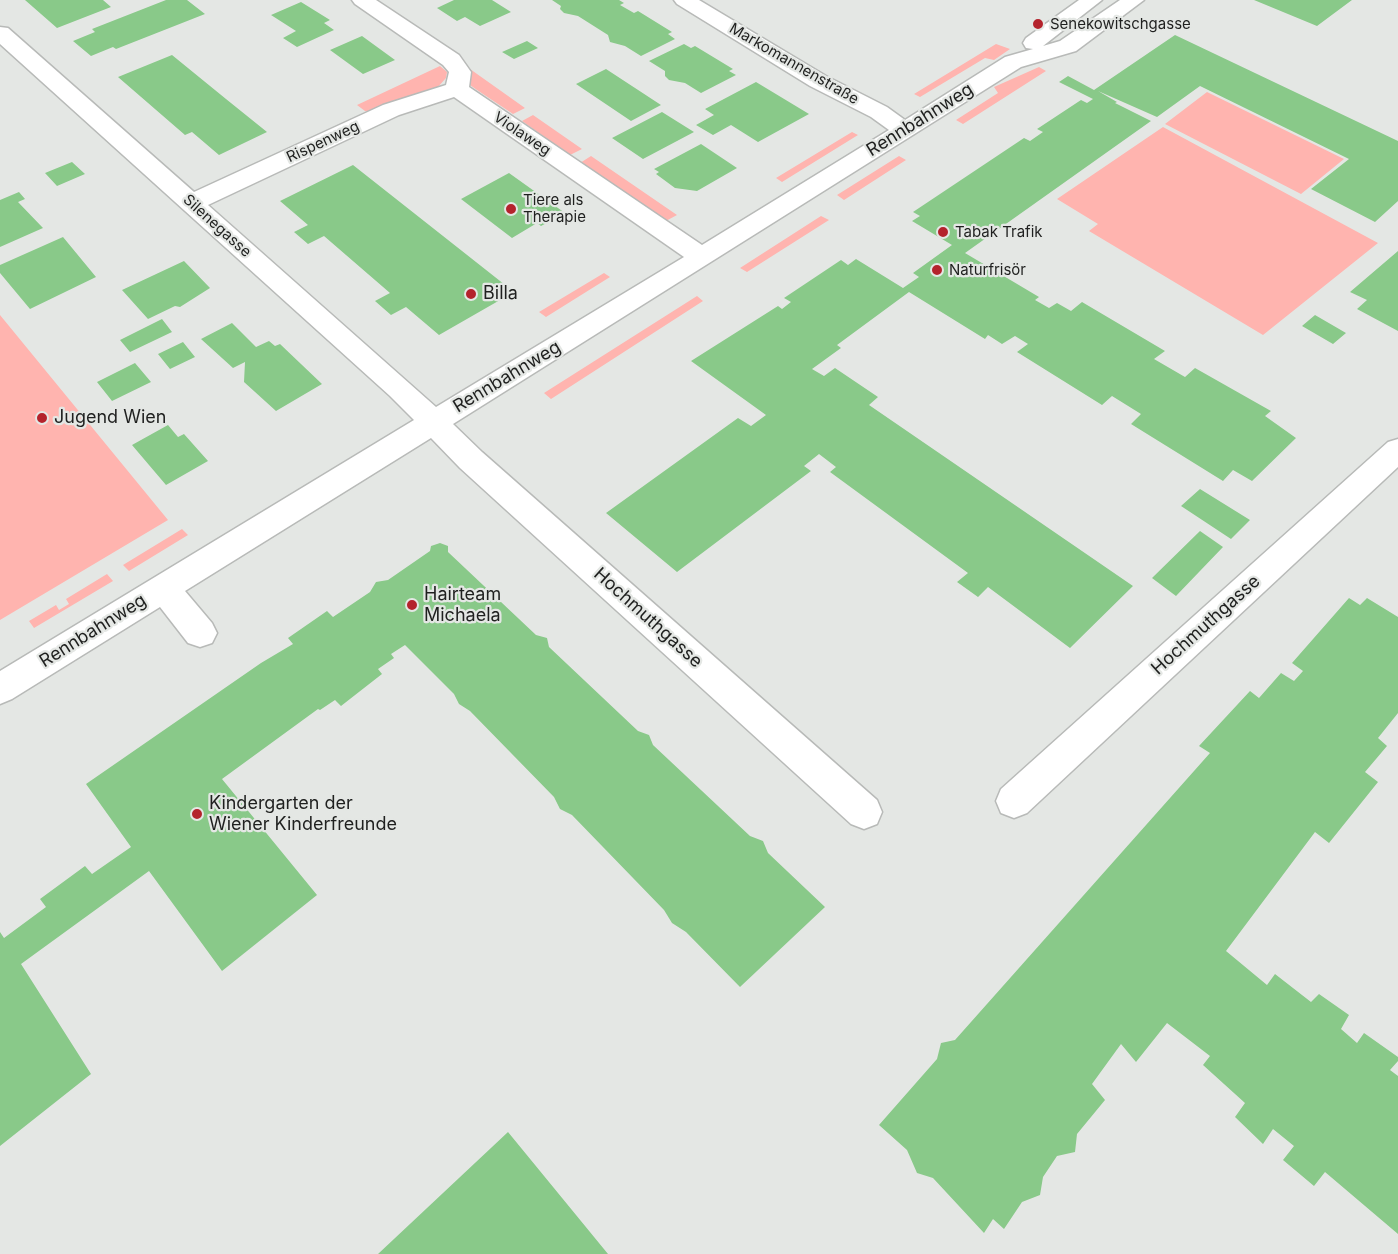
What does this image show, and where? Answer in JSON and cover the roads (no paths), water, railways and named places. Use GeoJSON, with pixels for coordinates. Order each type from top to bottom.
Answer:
{"type":"FeatureCollection","features":[{"type":"Feature","properties":{"kind":"street"},"geometry":{"type":"LineString","coordinates":[[362,0],[450,60],[460,72],[457,89]]}},
{"type":"Feature","properties":{"kind":"street","name":"Markomannenstraße"},"geometry":{"type":"LineString","coordinates":[[684,0],[818,81],[879,111],[903,129]]}},
{"type":"Feature","properties":{"kind":"street","name":"Rennbahnweg"},"geometry":{"type":"LineString","coordinates":[[0,689],[702,257],[1013,62],[1092,0]]}},
{"type":"Feature","properties":{"kind":"street","name":"Rennbahnweg"},"geometry":{"type":"LineString","coordinates":[[1013,62],[1068,46],[1127,2]]}},
{"type":"Feature","properties":{"kind":"street","name":"Silenegasse"},"geometry":{"type":"LineString","coordinates":[[0,33],[400,389],[432,422]]}},
{"type":"Feature","properties":{"kind":"street","name":"Rispenweg"},"geometry":{"type":"LineString","coordinates":[[191,203],[392,110],[457,89]]}},
{"type":"Feature","properties":{"kind":"street","name":"Violaweg"},"geometry":{"type":"LineString","coordinates":[[457,89],[702,257]]}},
{"type":"Feature","properties":{"kind":"street","name":"Hochmuthgasse"},"geometry":{"type":"LineString","coordinates":[[432,422],[864,813]]}},
{"type":"Feature","properties":{"kind":"street","name":"Hochmuthgasse"},"geometry":{"type":"LineString","coordinates":[[1014,801],[1398,450]]}},
{"type":"Feature","properties":{"kind":"street"},"geometry":{"type":"LineString","coordinates":[[164,587],[200,633]]}},
{"type":"Feature","properties":{"kind":"place","name":"Senekowitschgasse"},"geometry":{"type":"Point","coordinates":[1038,24]}},
{"type":"Feature","properties":{"kind":"place","name":"Tiere als Therapie"},"geometry":{"type":"Point","coordinates":[511,209]}},
{"type":"Feature","properties":{"kind":"place","name":"Tabak Trafik"},"geometry":{"type":"Point","coordinates":[943,232]}},
{"type":"Feature","properties":{"kind":"place","name":"Naturfrisör"},"geometry":{"type":"Point","coordinates":[937,270]}},
{"type":"Feature","properties":{"kind":"place","name":"Billa"},"geometry":{"type":"Point","coordinates":[471,294]}},
{"type":"Feature","properties":{"kind":"place","name":"Jugend Wien"},"geometry":{"type":"Point","coordinates":[42,418]}},
{"type":"Feature","properties":{"kind":"place","name":"Hairteam Michaela"},"geometry":{"type":"Point","coordinates":[412,605]}},
{"type":"Feature","properties":{"kind":"place","name":"Kindergarten der Wiener Kinderfreunde"},"geometry":{"type":"Point","coordinates":[197,814]}}]}
